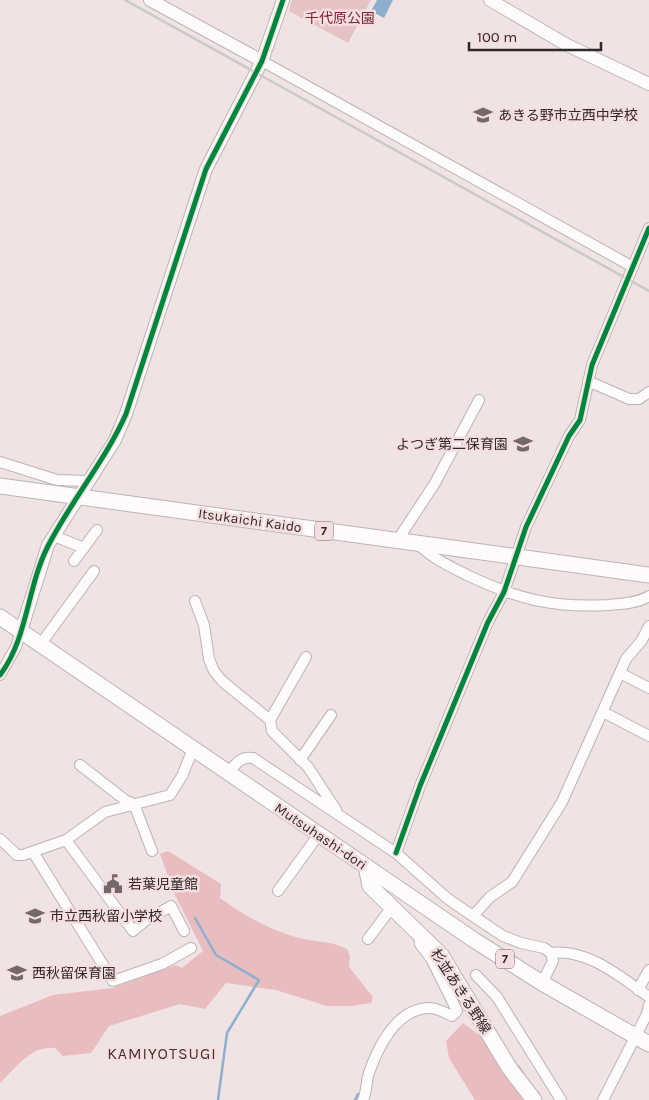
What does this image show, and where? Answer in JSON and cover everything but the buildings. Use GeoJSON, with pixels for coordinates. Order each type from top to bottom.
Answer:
{"type":"FeatureCollection","features":[{"type":"Feature","properties":{"kind":"main road","name":"Itsukaichi Kaido"},"geometry":{"type":"LineString","coordinates":[[0,486],[516,557],[648,571]]}},
{"type":"Feature","properties":{"kind":"main road","name":"Mutsuhashi-dori"},"geometry":{"type":"LineString","coordinates":[[0,617],[228,773],[542,983],[649,1044]]}},
{"type":"Feature","properties":{"kind":"main road","name":"杉並あきる野線"},"geometry":{"type":"LineString","coordinates":[[366,866],[370,886],[441,955],[510,1069],[534,1100]]}},
{"type":"Feature","properties":{"kind":"street"},"geometry":{"type":"LineString","coordinates":[[150,0],[633,267]]}},
{"type":"Feature","properties":{"kind":"street"},"geometry":{"type":"LineString","coordinates":[[0,676],[16,647],[44,556],[54,536],[115,440],[135,393],[206,169],[215,147],[262,61],[283,0]]}},
{"type":"Feature","properties":{"kind":"street"},"geometry":{"type":"LineString","coordinates":[[490,0],[567,45],[649,84]]}},
{"type":"Feature","properties":{"kind":"street"},"geometry":{"type":"LineString","coordinates":[[396,853],[420,786],[488,622],[504,592],[526,527],[569,436],[580,420],[592,365],[649,228]]}},
{"type":"Feature","properties":{"kind":"street"},"geometry":{"type":"LineString","coordinates":[[588,381],[629,399],[639,399],[649,392]]}},
{"type":"Feature","properties":{"kind":"street"},"geometry":{"type":"LineString","coordinates":[[397,541],[435,482],[479,400]]}},
{"type":"Feature","properties":{"kind":"street"},"geometry":{"type":"LineString","coordinates":[[0,462],[57,480],[89,481]]}},
{"type":"Feature","properties":{"kind":"street"},"geometry":{"type":"LineString","coordinates":[[74,561],[97,530]]}},
{"type":"Feature","properties":{"kind":"street"},"geometry":{"type":"LineString","coordinates":[[54,536],[84,548]]}},
{"type":"Feature","properties":{"kind":"street"},"geometry":{"type":"LineString","coordinates":[[418,544],[446,565],[504,592],[532,600],[582,606],[619,604],[649,597]]}},
{"type":"Feature","properties":{"kind":"street"},"geometry":{"type":"LineString","coordinates":[[40,645],[94,571]]}},
{"type":"Feature","properties":{"kind":"street"},"geometry":{"type":"LineString","coordinates":[[195,601],[204,625],[209,659],[214,671],[222,681],[270,720]]}},
{"type":"Feature","properties":{"kind":"street"},"geometry":{"type":"LineString","coordinates":[[472,916],[490,896],[512,882],[562,802],[626,659],[642,640],[649,626]]}},
{"type":"Feature","properties":{"kind":"street"},"geometry":{"type":"LineString","coordinates":[[306,657],[270,720],[272,731],[308,767],[339,815]]}},
{"type":"Feature","properties":{"kind":"street"},"geometry":{"type":"LineString","coordinates":[[620,673],[649,688]]}},
{"type":"Feature","properties":{"kind":"street"},"geometry":{"type":"LineString","coordinates":[[603,712],[649,736]]}},
{"type":"Feature","properties":{"kind":"street"},"geometry":{"type":"LineString","coordinates":[[300,760],[331,715]]}},
{"type":"Feature","properties":{"kind":"street"},"geometry":{"type":"LineString","coordinates":[[0,840],[18,855],[34,852],[66,840],[105,812],[170,794],[182,776],[193,749]]}},
{"type":"Feature","properties":{"kind":"street"},"geometry":{"type":"LineString","coordinates":[[228,773],[240,759],[252,758],[396,853],[448,899],[503,936],[521,944],[544,948],[551,953],[574,954],[591,960],[649,997]]}},
{"type":"Feature","properties":{"kind":"street"},"geometry":{"type":"LineString","coordinates":[[80,765],[124,800],[134,804],[152,851]]}},
{"type":"Feature","properties":{"kind":"street"},"geometry":{"type":"LineString","coordinates":[[278,891],[319,834]]}},
{"type":"Feature","properties":{"kind":"street"},"geometry":{"type":"LineString","coordinates":[[66,840],[133,931],[145,921],[171,906],[184,931]]}},
{"type":"Feature","properties":{"kind":"street"},"geometry":{"type":"LineString","coordinates":[[34,852],[113,981],[162,964],[191,948]]}},
{"type":"Feature","properties":{"kind":"street"},"geometry":{"type":"LineString","coordinates":[[368,939],[392,907]]}},
{"type":"Feature","properties":{"kind":"street"},"geometry":{"type":"LineString","coordinates":[[363,1100],[368,1076],[377,1053],[392,1030],[407,1013],[432,1008],[452,1016],[457,1011],[432,960],[420,944],[418,931]]}},
{"type":"Feature","properties":{"kind":"street"},"geometry":{"type":"LineString","coordinates":[[542,983],[553,961],[551,953]]}},
{"type":"Feature","properties":{"kind":"street"},"geometry":{"type":"LineString","coordinates":[[638,990],[649,970]]}},
{"type":"Feature","properties":{"kind":"street"},"geometry":{"type":"LineString","coordinates":[[476,975],[497,997],[561,1100]]}},
{"type":"Feature","properties":{"kind":"street"},"geometry":{"type":"LineString","coordinates":[[603,1100],[636,1036],[649,1005]]}},
{"type":"Feature","properties":{"kind":"green space","name":"千代原公園"},"geometry":{"type":"Polygon","coordinates":[[[292,0],[371,0],[348,43],[289,11],[292,0]]]}},
{"type":"Feature","properties":{"kind":"shaded area"},"geometry":{"type":"Polygon","coordinates":[[[168,851],[221,884],[220,898],[258,922],[288,935],[335,944],[347,949],[350,956],[349,967],[373,997],[371,1003],[352,1006],[327,1006],[276,990],[226,983],[205,1009],[180,1004],[109,1026],[91,1053],[63,1056],[55,1048],[39,1050],[24,1059],[0,1083],[0,1016],[53,995],[113,988],[175,965],[182,968],[203,951],[175,895],[160,854],[168,851]]]}},
{"type":"Feature","properties":{"kind":"shaded area"},"geometry":{"type":"Polygon","coordinates":[[[463,1023],[520,1066],[541,1100],[475,1100],[449,1058],[446,1041],[463,1023]]]}},
{"type":"Feature","properties":{"kind":"water"},"geometry":{"type":"Polygon","coordinates":[[[377,0],[393,0],[384,18],[371,11],[377,0]]]}},
{"type":"Feature","properties":{"kind":"waterway"},"geometry":{"type":"LineString","coordinates":[[195,918],[216,955],[259,980],[227,1033],[218,1100]]}},
{"type":"Feature","properties":{"kind":"waterway"},"geometry":{"type":"LineString","coordinates":[[355,1100],[358,1094],[362,1096]]}},
{"type":"Feature","properties":{"kind":"railway"},"geometry":{"type":"LineString","coordinates":[[125,0],[649,291]]}},
{"type":"Feature","properties":{"kind":"cycle path"},"geometry":{"type":"LineString","coordinates":[[0,675],[9,661],[22,629],[41,562],[48,546],[108,448],[126,414],[206,169],[262,61],[283,0]]}},
{"type":"Feature","properties":{"kind":"cycle path"},"geometry":{"type":"LineString","coordinates":[[396,853],[420,786],[488,622],[504,592],[526,527],[569,436],[580,420],[592,365],[649,228]]}},
{"type":"Feature","properties":{"kind":"place","name":"あきる野市立西中学校"},"geometry":{"type":"Point","coordinates":[483,115]}},
{"type":"Feature","properties":{"kind":"place","name":"よつぎ第二保育園"},"geometry":{"type":"Point","coordinates":[523,444]}},
{"type":"Feature","properties":{"kind":"place","name":"若葉児童館"},"geometry":{"type":"Point","coordinates":[113,884]}},
{"type":"Feature","properties":{"kind":"place","name":"市立西秋留小学校"},"geometry":{"type":"Point","coordinates":[35,916]}},
{"type":"Feature","properties":{"kind":"place","name":"西秋留保育園"},"geometry":{"type":"Point","coordinates":[17,973]}},
{"type":"Feature","properties":{"kind":"district","name":"KAMIYOTSUGI"},"geometry":{"type":"Point","coordinates":[162,1053]}}]}
